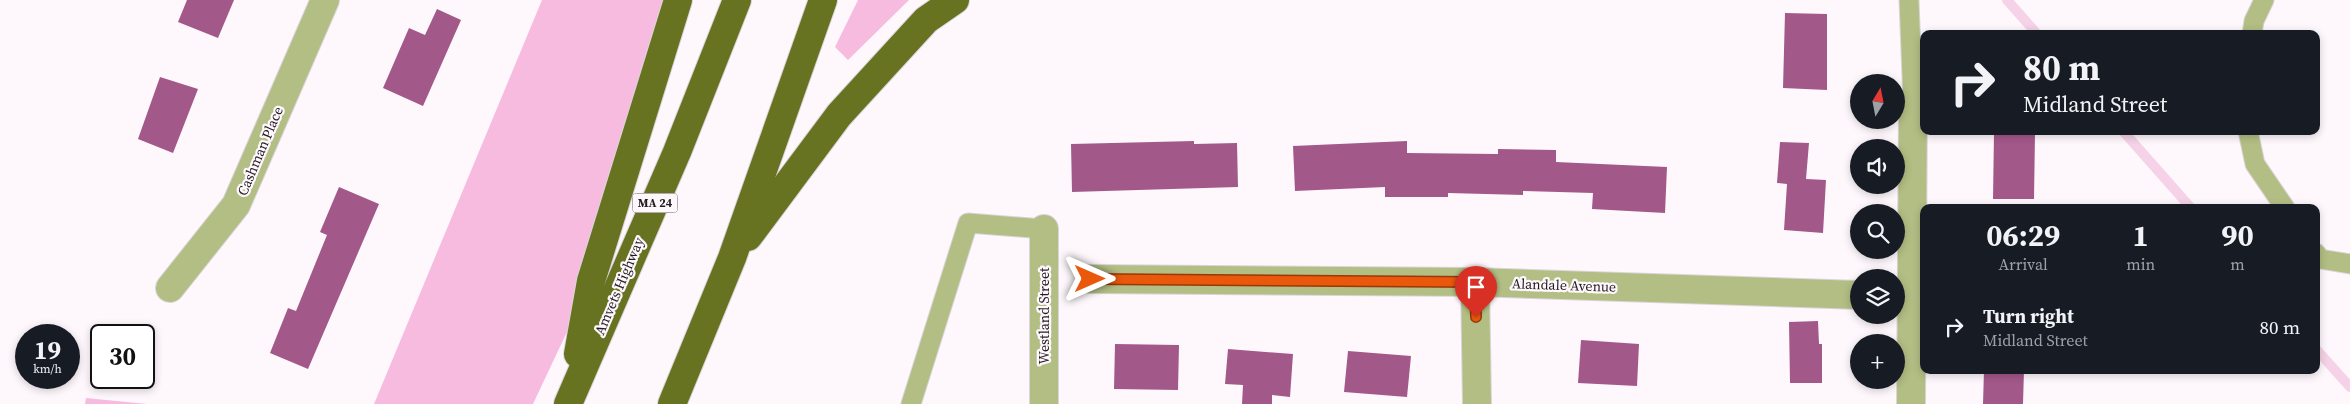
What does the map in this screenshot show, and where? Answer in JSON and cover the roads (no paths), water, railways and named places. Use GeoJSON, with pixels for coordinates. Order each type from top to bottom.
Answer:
{"type":"FeatureCollection","features":[{"type":"Feature","properties":{"kind":"highway"},"geometry":{"type":"LineString","coordinates":[[569,401],[592,281],[678,0]]}},
{"type":"Feature","properties":{"kind":"highway","name":"Amvets Highway"},"geometry":{"type":"LineString","coordinates":[[569,401],[677,152],[737,0]]}},
{"type":"Feature","properties":{"kind":"highway"},"geometry":{"type":"LineString","coordinates":[[672,404],[732,258],[823,0]]}},
{"type":"Feature","properties":{"kind":"highway"},"geometry":{"type":"LineString","coordinates":[[732,258],[839,115],[926,20],[955,0]]}},
{"type":"Feature","properties":{"kind":"street","name":"Cashman Place"},"geometry":{"type":"LineString","coordinates":[[170,288],[236,205],[325,0]]}},
{"type":"Feature","properties":{"kind":"street"},"geometry":{"type":"LineString","coordinates":[[1905,277],[1914,103]]}},
{"type":"Feature","properties":{"kind":"street","name":"Westland Street"},"geometry":{"type":"LineString","coordinates":[[1044,229],[1044,404]]}},
{"type":"Feature","properties":{"kind":"street","name":"Alandale Avenue"},"geometry":{"type":"LineString","coordinates":[[1090,279],[1475,282],[1850,295]]}},
{"type":"Feature","properties":{"kind":"street"},"geometry":{"type":"LineString","coordinates":[[1475,282],[1477,404]]}},
{"type":"Feature","properties":{"kind":"street"},"geometry":{"type":"LineString","coordinates":[[1905,311],[1911,404]]}},
{"type":"Feature","properties":{"kind":"lane"},"geometry":{"type":"LineString","coordinates":[[1909,0],[1914,103]]}},
{"type":"Feature","properties":{"kind":"lane"},"geometry":{"type":"LineString","coordinates":[[2253,30],[2254,21],[2264,0]]}},
{"type":"Feature","properties":{"kind":"lane"},"geometry":{"type":"LineString","coordinates":[[2249,135],[2255,164],[2282,204]]}},
{"type":"Feature","properties":{"kind":"lane"},"geometry":{"type":"LineString","coordinates":[[911,404],[968,224],[1044,229]]}},
{"type":"Feature","properties":{"kind":"lane"},"geometry":{"type":"LineString","coordinates":[[2320,259],[2350,264]]}},
{"type":"Feature","properties":{"kind":"waterway"},"geometry":{"type":"LineString","coordinates":[[2007,0],[2033,30]]}},
{"type":"Feature","properties":{"kind":"waterway"},"geometry":{"type":"LineString","coordinates":[[2127,135],[2187,204]]}},
{"type":"Feature","properties":{"kind":"waterway"},"geometry":{"type":"LineString","coordinates":[[2320,353],[2350,387]]}}]}
